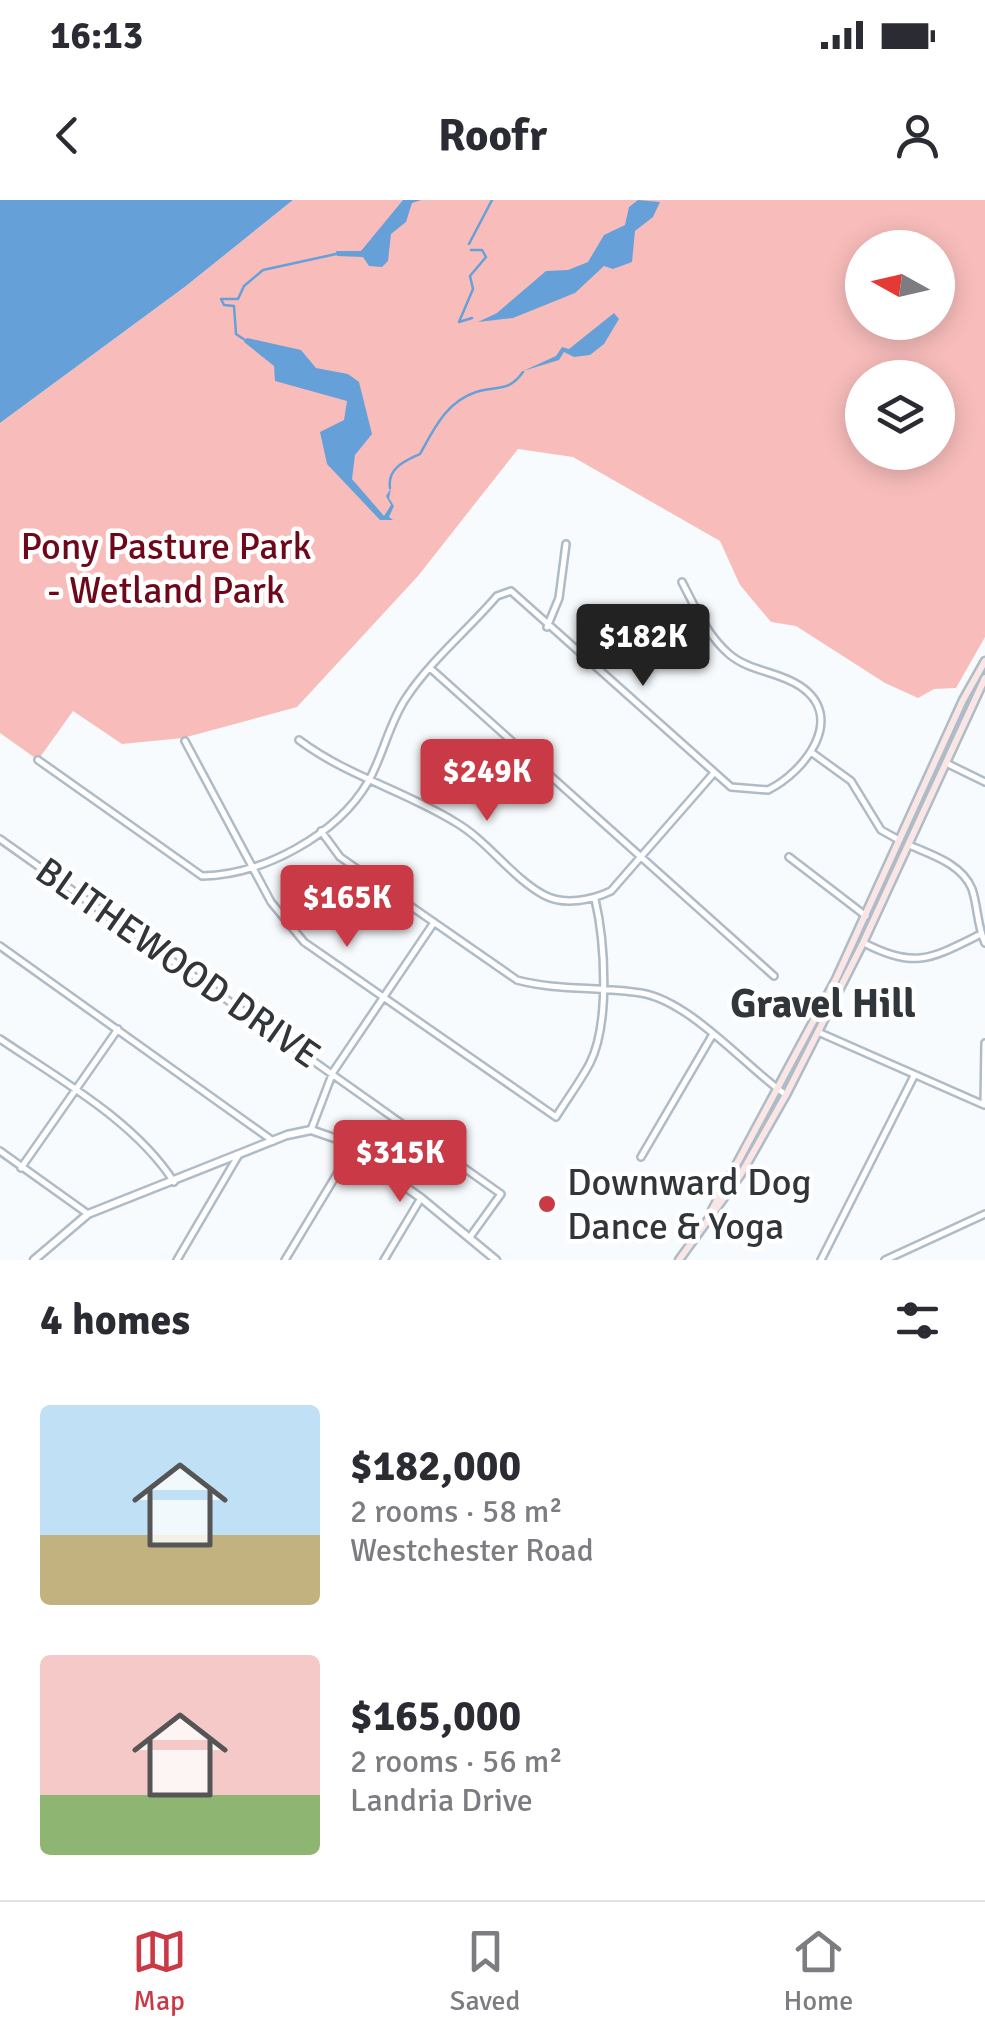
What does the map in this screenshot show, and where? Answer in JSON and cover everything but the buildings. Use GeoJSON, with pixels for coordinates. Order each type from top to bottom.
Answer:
{"type":"FeatureCollection","features":[{"type":"Feature","properties":{"kind":"main road"},"geometry":{"type":"LineString","coordinates":[[680,1260],[782,1092],[863,943],[963,700],[985,661]]}},
{"type":"Feature","properties":{"kind":"main road"},"geometry":{"type":"LineString","coordinates":[[815,1030],[866,916],[946,763],[985,678]]}},
{"type":"Feature","properties":{"kind":"street"},"geometry":{"type":"LineString","coordinates":[[547,627],[559,598],[566,544]]}},
{"type":"Feature","properties":{"kind":"street"},"geometry":{"type":"LineString","coordinates":[[38,760],[202,876],[232,876],[321,832],[347,813],[369,780],[404,701],[497,596],[516,592],[547,627],[714,773],[738,790],[768,790],[811,752],[821,722],[812,698],[797,684],[752,668],[729,654],[711,635],[682,582]]}},
{"type":"Feature","properties":{"kind":"street"},"geometry":{"type":"LineString","coordinates":[[430,668],[644,855],[774,976]]}},
{"type":"Feature","properties":{"kind":"street"},"geometry":{"type":"LineString","coordinates":[[299,740],[327,761],[459,824],[545,896],[564,900],[596,898],[611,891],[714,773]]}},
{"type":"Feature","properties":{"kind":"street"},"geometry":{"type":"LineString","coordinates":[[184,741],[271,902],[304,942],[556,1117],[591,1060],[603,991],[596,898]]}},
{"type":"Feature","properties":{"kind":"street"},"geometry":{"type":"LineString","coordinates":[[811,752],[851,781],[881,830],[961,872],[972,891],[985,943]]}},
{"type":"Feature","properties":{"kind":"street"},"geometry":{"type":"LineString","coordinates":[[946,763],[985,782]]}},
{"type":"Feature","properties":{"kind":"street"},"geometry":{"type":"LineString","coordinates":[[321,832],[340,857],[517,980],[644,993],[671,1004],[782,1092]]}},
{"type":"Feature","properties":{"kind":"street","name":"BLITHEWOOD DRIVE"},"geometry":{"type":"LineString","coordinates":[[0,839],[501,1194],[470,1237]]}},
{"type":"Feature","properties":{"kind":"street"},"geometry":{"type":"LineString","coordinates":[[789,857],[866,916]]}},
{"type":"Feature","properties":{"kind":"street"},"geometry":{"type":"LineString","coordinates":[[311,1130],[333,1072],[433,924]]}},
{"type":"Feature","properties":{"kind":"street"},"geometry":{"type":"LineString","coordinates":[[863,943],[908,962],[934,957],[981,934]]}},
{"type":"Feature","properties":{"kind":"street"},"geometry":{"type":"LineString","coordinates":[[0,946],[273,1140]]}},
{"type":"Feature","properties":{"kind":"street"},"geometry":{"type":"LineString","coordinates":[[21,1168],[118,1029]]}},
{"type":"Feature","properties":{"kind":"street"},"geometry":{"type":"LineString","coordinates":[[815,1030],[985,1107],[985,1044]]}},
{"type":"Feature","properties":{"kind":"street"},"geometry":{"type":"LineString","coordinates":[[642,1157],[713,1034]]}},
{"type":"Feature","properties":{"kind":"street"},"geometry":{"type":"LineString","coordinates":[[0,1039],[77,1091],[160,1159],[174,1182]]}},
{"type":"Feature","properties":{"kind":"street"},"geometry":{"type":"LineString","coordinates":[[820,1260],[914,1076]]}},
{"type":"Feature","properties":{"kind":"street"},"geometry":{"type":"LineString","coordinates":[[34,1260],[88,1214],[273,1140],[311,1130],[352,1149],[496,1260]]}},
{"type":"Feature","properties":{"kind":"street"},"geometry":{"type":"LineString","coordinates":[[284,1260],[352,1149]]}},
{"type":"Feature","properties":{"kind":"street"},"geometry":{"type":"LineString","coordinates":[[0,1151],[88,1214]]}},
{"type":"Feature","properties":{"kind":"street"},"geometry":{"type":"LineString","coordinates":[[177,1260],[238,1156]]}},
{"type":"Feature","properties":{"kind":"street"},"geometry":{"type":"LineString","coordinates":[[384,1260],[420,1198]]}},
{"type":"Feature","properties":{"kind":"street"},"geometry":{"type":"LineString","coordinates":[[885,1260],[985,1214]]}},
{"type":"Feature","properties":{"kind":"green space","name":"Pony Pasture Park - Wetland Park"},"geometry":{"type":"Polygon","coordinates":[[[293,200],[985,200],[985,637],[956,688],[934,689],[918,698],[885,683],[796,626],[771,622],[740,585],[720,541],[573,457],[518,449],[418,576],[297,707],[183,738],[122,744],[73,711],[38,760],[0,733],[0,423],[186,286],[293,200]]]}},
{"type":"Feature","properties":{"kind":"water"},"geometry":{"type":"Polygon","coordinates":[[[0,200],[293,200],[186,286],[0,423],[0,200]]]}},
{"type":"Feature","properties":{"kind":"water"},"geometry":{"type":"Polygon","coordinates":[[[403,200],[421,200],[412,203],[406,222],[391,234],[388,261],[382,267],[369,266],[363,257],[337,256],[336,251],[361,251],[403,200]]]}},
{"type":"Feature","properties":{"kind":"water"},"geometry":{"type":"Polygon","coordinates":[[[638,200],[660,202],[653,217],[635,231],[632,262],[613,269],[604,266],[575,293],[513,318],[478,322],[497,313],[546,271],[568,270],[588,262],[604,235],[625,225],[629,207],[638,200]]]}},
{"type":"Feature","properties":{"kind":"water"},"geometry":{"type":"Polygon","coordinates":[[[614,313],[619,319],[604,344],[590,355],[574,357],[564,352],[559,360],[523,371],[556,356],[562,347],[569,349],[614,313]]]}},
{"type":"Feature","properties":{"kind":"water"},"geometry":{"type":"Polygon","coordinates":[[[247,338],[301,350],[316,368],[348,374],[359,382],[372,434],[355,455],[352,479],[384,516],[391,505],[386,496],[391,488],[389,498],[394,506],[389,517],[393,520],[380,520],[327,464],[320,432],[344,420],[347,401],[275,381],[274,366],[244,342],[247,338]]]}},
{"type":"Feature","properties":{"kind":"waterway"},"geometry":{"type":"LineString","coordinates":[[469,244],[492,200]]}},
{"type":"Feature","properties":{"kind":"waterway"},"geometry":{"type":"LineString","coordinates":[[471,250],[482,250],[486,257],[470,276],[473,289],[459,322],[472,318]]}},
{"type":"Feature","properties":{"kind":"waterway"},"geometry":{"type":"LineString","coordinates":[[245,340],[236,334],[234,306],[224,305],[221,299],[238,299],[244,286],[263,270],[336,254]]}},
{"type":"Feature","properties":{"kind":"waterway"},"geometry":{"type":"LineString","coordinates":[[390,488],[394,470],[420,454],[442,417],[457,402],[476,392],[507,386],[523,372]]}},
{"type":"Feature","properties":{"kind":"place","name":"Downward Dog Dance & Yoga"},"geometry":{"type":"Point","coordinates":[547,1204]}},
{"type":"Feature","properties":{"kind":"district","name":"Gravel Hill"},"geometry":{"type":"Point","coordinates":[823,1004]}}]}
